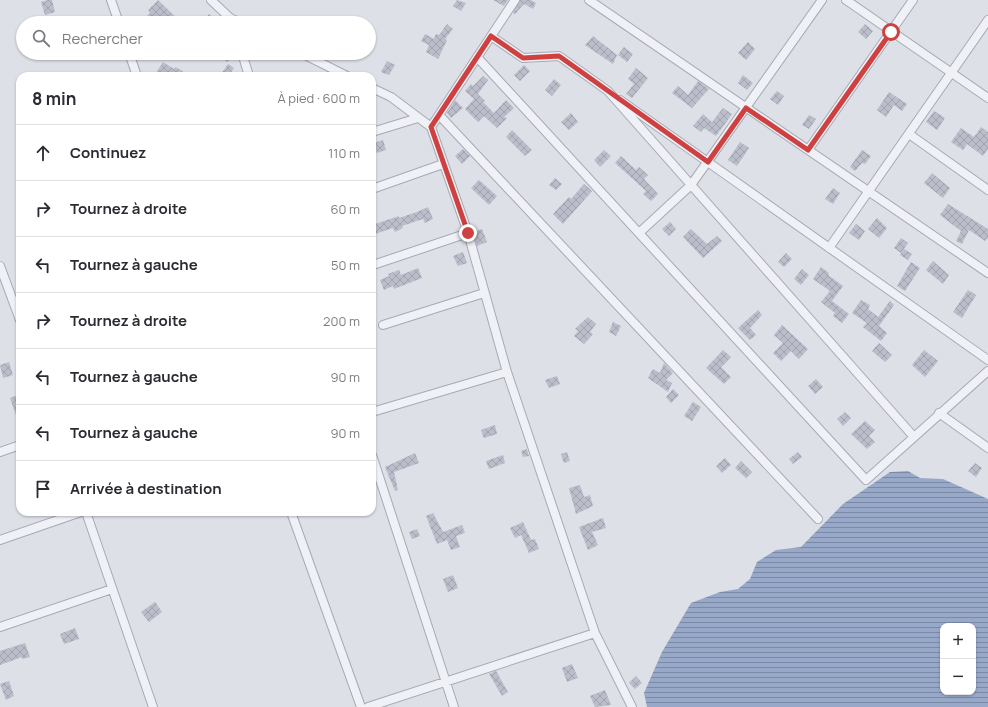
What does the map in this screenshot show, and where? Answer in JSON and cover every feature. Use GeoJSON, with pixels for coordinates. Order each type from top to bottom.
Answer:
{"type":"FeatureCollection","features":[{"type":"Feature","properties":{"kind":"street"},"geometry":{"type":"LineString","coordinates":[[111,0],[117,16]]}},
{"type":"Feature","properties":{"kind":"street"},"geometry":{"type":"LineString","coordinates":[[431,127],[440,116],[515,0]]}},
{"type":"Feature","properties":{"kind":"street"},"geometry":{"type":"LineString","coordinates":[[589,0],[988,273]]}},
{"type":"Feature","properties":{"kind":"street"},"geometry":{"type":"LineString","coordinates":[[639,234],[691,185],[822,0]]}},
{"type":"Feature","properties":{"kind":"street"},"geometry":{"type":"LineString","coordinates":[[846,0],[988,98]]}},
{"type":"Feature","properties":{"kind":"street"},"geometry":{"type":"LineString","coordinates":[[808,150],[913,0]]}},
{"type":"Feature","properties":{"kind":"street"},"geometry":{"type":"LineString","coordinates":[[213,1],[227,16]]}},
{"type":"Feature","properties":{"kind":"street"},"geometry":{"type":"LineString","coordinates":[[829,248],[988,20]]}},
{"type":"Feature","properties":{"kind":"street"},"geometry":{"type":"LineString","coordinates":[[491,36],[523,58],[559,56],[988,360]]}},
{"type":"Feature","properties":{"kind":"street"},"geometry":{"type":"LineString","coordinates":[[477,57],[866,480],[988,370]]}},
{"type":"Feature","properties":{"kind":"street"},"geometry":{"type":"LineString","coordinates":[[132,60],[137,72]]}},
{"type":"Feature","properties":{"kind":"street"},"geometry":{"type":"LineString","coordinates":[[244,60],[248,72]]}},
{"type":"Feature","properties":{"kind":"street"},"geometry":{"type":"LineString","coordinates":[[315,60],[339,72]]}},
{"type":"Feature","properties":{"kind":"street"},"geometry":{"type":"LineString","coordinates":[[376,90],[390,97],[431,127],[468,233],[507,372],[595,633],[632,707]]}},
{"type":"Feature","properties":{"kind":"street"},"geometry":{"type":"LineString","coordinates":[[608,91],[914,437]]}},
{"type":"Feature","properties":{"kind":"street"},"geometry":{"type":"LineString","coordinates":[[440,116],[818,519]]}},
{"type":"Feature","properties":{"kind":"street"},"geometry":{"type":"LineString","coordinates":[[376,131],[418,118]]}},
{"type":"Feature","properties":{"kind":"street"},"geometry":{"type":"LineString","coordinates":[[909,134],[988,190]]}},
{"type":"Feature","properties":{"kind":"street"},"geometry":{"type":"LineString","coordinates":[[376,188],[443,164]]}},
{"type":"Feature","properties":{"kind":"street"},"geometry":{"type":"LineString","coordinates":[[376,264],[468,233]]}},
{"type":"Feature","properties":{"kind":"street"},"geometry":{"type":"LineString","coordinates":[[0,266],[16,309]]}},
{"type":"Feature","properties":{"kind":"street"},"geometry":{"type":"LineString","coordinates":[[383,325],[484,293]]}},
{"type":"Feature","properties":{"kind":"street"},"geometry":{"type":"LineString","coordinates":[[376,411],[507,372]]}},
{"type":"Feature","properties":{"kind":"street"},"geometry":{"type":"LineString","coordinates":[[939,413],[988,448]]}},
{"type":"Feature","properties":{"kind":"street"},"geometry":{"type":"LineString","coordinates":[[0,452],[16,446]]}},
{"type":"Feature","properties":{"kind":"street"},"geometry":{"type":"LineString","coordinates":[[376,467],[454,707]]}},
{"type":"Feature","properties":{"kind":"street"},"geometry":{"type":"LineString","coordinates":[[0,540],[69,516]]}},
{"type":"Feature","properties":{"kind":"street"},"geometry":{"type":"LineString","coordinates":[[87,516],[153,707]]}},
{"type":"Feature","properties":{"kind":"street"},"geometry":{"type":"LineString","coordinates":[[292,516],[361,707]]}},
{"type":"Feature","properties":{"kind":"street"},"geometry":{"type":"LineString","coordinates":[[0,627],[112,589]]}},
{"type":"Feature","properties":{"kind":"street"},"geometry":{"type":"LineString","coordinates":[[368,707],[595,633]]}},
{"type":"Feature","properties":{"kind":"water"},"geometry":{"type":"Polygon","coordinates":[[[908,471],[920,478],[943,479],[988,499],[988,707],[647,707],[644,693],[662,652],[691,603],[720,592],[738,589],[750,579],[757,562],[776,550],[801,547],[843,504],[890,472],[908,471]]]}},
{"type":"Feature","properties":{"kind":"building"},"geometry":{"type":"Polygon","coordinates":[[[52,0],[55,12],[45,15],[41,2],[52,0]]]}},
{"type":"Feature","properties":{"kind":"building"},"geometry":{"type":"Polygon","coordinates":[[[158,0],[175,16],[147,16],[150,13],[148,10],[158,0]]]}},
{"type":"Feature","properties":{"kind":"building"},"geometry":{"type":"Polygon","coordinates":[[[457,0],[466,3],[461,11],[453,6],[457,0]]]}},
{"type":"Feature","properties":{"kind":"building"},"geometry":{"type":"Polygon","coordinates":[[[493,0],[508,0],[504,6],[493,0]]]}},
{"type":"Feature","properties":{"kind":"building"},"geometry":{"type":"Polygon","coordinates":[[[520,0],[531,0],[536,3],[533,9],[524,4],[515,14],[513,13],[520,0]]]}},
{"type":"Feature","properties":{"kind":"building"},"geometry":{"type":"Polygon","coordinates":[[[447,24],[453,29],[445,39],[447,40],[438,59],[426,52],[429,45],[421,41],[425,34],[434,39],[436,34],[439,35],[447,24]]]}},
{"type":"Feature","properties":{"kind":"building"},"geometry":{"type":"Polygon","coordinates":[[[865,24],[873,31],[866,39],[858,32],[865,24]]]}},
{"type":"Feature","properties":{"kind":"building"},"geometry":{"type":"Polygon","coordinates":[[[593,36],[617,55],[613,64],[585,45],[593,36]]]}},
{"type":"Feature","properties":{"kind":"building"},"geometry":{"type":"Polygon","coordinates":[[[748,42],[755,49],[746,60],[738,53],[748,42]]]}},
{"type":"Feature","properties":{"kind":"building"},"geometry":{"type":"Polygon","coordinates":[[[624,47],[633,54],[627,62],[618,55],[624,47]]]}},
{"type":"Feature","properties":{"kind":"building"},"geometry":{"type":"Polygon","coordinates":[[[387,61],[395,65],[389,75],[381,72],[387,61]]]}},
{"type":"Feature","properties":{"kind":"building"},"geometry":{"type":"Polygon","coordinates":[[[163,62],[174,69],[175,67],[183,71],[183,72],[157,72],[163,62]]]}},
{"type":"Feature","properties":{"kind":"building"},"geometry":{"type":"Polygon","coordinates":[[[228,64],[234,68],[232,72],[222,72],[228,64]]]}},
{"type":"Feature","properties":{"kind":"building"},"geometry":{"type":"Polygon","coordinates":[[[524,65],[530,71],[520,81],[514,75],[524,65]]]}},
{"type":"Feature","properties":{"kind":"building"},"geometry":{"type":"Polygon","coordinates":[[[636,68],[648,78],[632,98],[626,94],[634,84],[628,79],[636,68]]]}},
{"type":"Feature","properties":{"kind":"building"},"geometry":{"type":"Polygon","coordinates":[[[743,75],[753,83],[747,90],[738,83],[743,75]]]}},
{"type":"Feature","properties":{"kind":"building"},"geometry":{"type":"Polygon","coordinates":[[[483,76],[488,80],[478,94],[485,101],[483,102],[494,113],[506,100],[514,108],[504,117],[507,118],[497,128],[484,116],[478,122],[465,109],[474,99],[465,91],[471,84],[473,86],[483,76]]]}},
{"type":"Feature","properties":{"kind":"building"},"geometry":{"type":"Polygon","coordinates":[[[554,79],[561,85],[552,96],[545,90],[554,79]]]}},
{"type":"Feature","properties":{"kind":"building"},"geometry":{"type":"Polygon","coordinates":[[[698,81],[709,89],[692,108],[672,93],[678,86],[688,95],[698,81]]]}},
{"type":"Feature","properties":{"kind":"building"},"geometry":{"type":"Polygon","coordinates":[[[777,91],[784,96],[778,105],[770,99],[777,91]]]}},
{"type":"Feature","properties":{"kind":"building"},"geometry":{"type":"Polygon","coordinates":[[[889,92],[907,104],[902,111],[894,105],[886,117],[877,110],[889,92]]]}},
{"type":"Feature","properties":{"kind":"building"},"geometry":{"type":"Polygon","coordinates":[[[455,100],[463,108],[451,118],[447,113],[455,100]]]}},
{"type":"Feature","properties":{"kind":"building"},"geometry":{"type":"Polygon","coordinates":[[[723,108],[732,114],[716,136],[704,128],[701,132],[693,126],[703,114],[712,122],[723,108]]]}},
{"type":"Feature","properties":{"kind":"building"},"geometry":{"type":"Polygon","coordinates":[[[934,111],[945,118],[937,130],[926,122],[934,111]]]}},
{"type":"Feature","properties":{"kind":"building"},"geometry":{"type":"Polygon","coordinates":[[[571,113],[578,122],[569,130],[561,122],[571,113]]]}},
{"type":"Feature","properties":{"kind":"building"},"geometry":{"type":"Polygon","coordinates":[[[809,115],[816,119],[809,129],[802,125],[809,115]]]}},
{"type":"Feature","properties":{"kind":"building"},"geometry":{"type":"Polygon","coordinates":[[[981,127],[988,132],[988,149],[983,156],[967,144],[963,150],[951,142],[961,128],[974,137],[981,127]]]}},
{"type":"Feature","properties":{"kind":"building"},"geometry":{"type":"Polygon","coordinates":[[[512,130],[532,150],[525,156],[506,137],[512,130]]]}},
{"type":"Feature","properties":{"kind":"building"},"geometry":{"type":"Polygon","coordinates":[[[383,140],[386,150],[377,153],[376,142],[383,140]]]}},
{"type":"Feature","properties":{"kind":"building"},"geometry":{"type":"Polygon","coordinates":[[[740,142],[749,148],[737,166],[728,160],[740,142]]]}},
{"type":"Feature","properties":{"kind":"building"},"geometry":{"type":"Polygon","coordinates":[[[463,149],[470,156],[462,164],[455,156],[463,149]]]}},
{"type":"Feature","properties":{"kind":"building"},"geometry":{"type":"Polygon","coordinates":[[[604,150],[611,156],[600,167],[594,160],[604,150]]]}},
{"type":"Feature","properties":{"kind":"building"},"geometry":{"type":"Polygon","coordinates":[[[862,150],[871,156],[865,164],[862,163],[855,171],[850,167],[862,150]]]}},
{"type":"Feature","properties":{"kind":"building"},"geometry":{"type":"Polygon","coordinates":[[[621,156],[636,170],[639,167],[648,175],[644,179],[658,194],[651,201],[643,194],[646,191],[615,163],[621,156]]]}},
{"type":"Feature","properties":{"kind":"building"},"geometry":{"type":"Polygon","coordinates":[[[932,173],[950,188],[943,198],[924,183],[932,173]]]}},
{"type":"Feature","properties":{"kind":"building"},"geometry":{"type":"Polygon","coordinates":[[[555,178],[562,184],[556,190],[549,185],[555,178]]]}},
{"type":"Feature","properties":{"kind":"building"},"geometry":{"type":"Polygon","coordinates":[[[479,180],[497,196],[489,205],[471,188],[479,180]]]}},
{"type":"Feature","properties":{"kind":"building"},"geometry":{"type":"Polygon","coordinates":[[[584,184],[592,191],[563,224],[553,214],[569,197],[571,199],[584,184]]]}},
{"type":"Feature","properties":{"kind":"building"},"geometry":{"type":"Polygon","coordinates":[[[833,188],[840,193],[833,204],[825,199],[833,188]]]}},
{"type":"Feature","properties":{"kind":"building"},"geometry":{"type":"Polygon","coordinates":[[[948,204],[988,229],[988,238],[985,241],[969,230],[962,244],[956,241],[961,231],[940,215],[948,204]]]}},
{"type":"Feature","properties":{"kind":"building"},"geometry":{"type":"Polygon","coordinates":[[[428,207],[433,219],[425,223],[423,219],[402,226],[403,228],[395,232],[393,228],[376,234],[376,224],[417,212],[428,207]]]}},
{"type":"Feature","properties":{"kind":"building"},"geometry":{"type":"Polygon","coordinates":[[[877,218],[887,228],[879,238],[868,229],[877,218]]]}},
{"type":"Feature","properties":{"kind":"building"},"geometry":{"type":"Polygon","coordinates":[[[670,222],[676,229],[669,236],[662,229],[670,222]]]}},
{"type":"Feature","properties":{"kind":"building"},"geometry":{"type":"Polygon","coordinates":[[[856,224],[865,231],[859,240],[849,233],[856,224]]]}},
{"type":"Feature","properties":{"kind":"building"},"geometry":{"type":"Polygon","coordinates":[[[482,229],[487,242],[477,246],[473,232],[482,229]]]}},
{"type":"Feature","properties":{"kind":"building"},"geometry":{"type":"Polygon","coordinates":[[[691,229],[707,244],[717,236],[722,241],[703,258],[683,237],[691,229]]]}},
{"type":"Feature","properties":{"kind":"building"},"geometry":{"type":"Polygon","coordinates":[[[901,238],[908,243],[901,253],[894,248],[901,238]]]}},
{"type":"Feature","properties":{"kind":"building"},"geometry":{"type":"Polygon","coordinates":[[[904,249],[912,254],[908,260],[900,255],[904,249]]]}},
{"type":"Feature","properties":{"kind":"building"},"geometry":{"type":"Polygon","coordinates":[[[463,252],[467,263],[458,266],[453,256],[463,252]]]}},
{"type":"Feature","properties":{"kind":"building"},"geometry":{"type":"Polygon","coordinates":[[[786,253],[792,259],[784,267],[778,262],[786,253]]]}},
{"type":"Feature","properties":{"kind":"building"},"geometry":{"type":"Polygon","coordinates":[[[933,261],[949,275],[943,284],[926,270],[933,261]]]}},
{"type":"Feature","properties":{"kind":"building"},"geometry":{"type":"Polygon","coordinates":[[[911,262],[920,268],[905,291],[897,286],[911,262]]]}},
{"type":"Feature","properties":{"kind":"building"},"geometry":{"type":"Polygon","coordinates":[[[821,267],[829,273],[828,275],[843,286],[832,301],[849,314],[842,323],[833,316],[835,313],[821,302],[830,291],[813,279],[821,267]]]}},
{"type":"Feature","properties":{"kind":"building"},"geometry":{"type":"Polygon","coordinates":[[[418,268],[422,278],[394,289],[393,286],[384,290],[380,280],[389,276],[388,274],[399,270],[401,275],[418,268]]]}},
{"type":"Feature","properties":{"kind":"building"},"geometry":{"type":"Polygon","coordinates":[[[802,269],[809,275],[801,285],[794,279],[802,269]]]}},
{"type":"Feature","properties":{"kind":"building"},"geometry":{"type":"Polygon","coordinates":[[[968,290],[976,295],[962,318],[953,312],[968,290]]]}},
{"type":"Feature","properties":{"kind":"building"},"geometry":{"type":"Polygon","coordinates":[[[861,300],[870,305],[868,309],[878,317],[890,301],[894,305],[879,326],[887,333],[881,341],[863,327],[867,323],[852,313],[861,300]]]}},
{"type":"Feature","properties":{"kind":"building"},"geometry":{"type":"Polygon","coordinates":[[[758,310],[762,315],[750,328],[756,335],[750,340],[738,328],[758,310]]]}},
{"type":"Feature","properties":{"kind":"building"},"geometry":{"type":"Polygon","coordinates":[[[588,317],[596,324],[590,332],[593,334],[584,344],[574,336],[578,331],[575,329],[588,317]]]}},
{"type":"Feature","properties":{"kind":"building"},"geometry":{"type":"Polygon","coordinates":[[[613,322],[621,326],[616,336],[609,332],[613,322]]]}},
{"type":"Feature","properties":{"kind":"building"},"geometry":{"type":"Polygon","coordinates":[[[782,325],[808,349],[799,359],[791,351],[781,361],[773,353],[783,343],[774,335],[782,325]]]}},
{"type":"Feature","properties":{"kind":"building"},"geometry":{"type":"Polygon","coordinates":[[[879,343],[892,355],[885,362],[872,351],[879,343]]]}},
{"type":"Feature","properties":{"kind":"building"},"geometry":{"type":"Polygon","coordinates":[[[723,350],[731,357],[721,367],[731,377],[724,384],[706,368],[723,350]]]}},
{"type":"Feature","properties":{"kind":"building"},"geometry":{"type":"Polygon","coordinates":[[[924,350],[938,361],[925,377],[912,365],[924,350]]]}},
{"type":"Feature","properties":{"kind":"building"},"geometry":{"type":"Polygon","coordinates":[[[9,362],[13,375],[3,378],[0,365],[9,362]]]}},
{"type":"Feature","properties":{"kind":"building"},"geometry":{"type":"Polygon","coordinates":[[[664,363],[673,373],[666,380],[672,383],[668,392],[648,378],[653,369],[660,373],[664,363]]]}},
{"type":"Feature","properties":{"kind":"building"},"geometry":{"type":"Polygon","coordinates":[[[557,376],[560,384],[549,388],[545,380],[557,376]]]}},
{"type":"Feature","properties":{"kind":"building"},"geometry":{"type":"Polygon","coordinates":[[[816,379],[823,387],[815,394],[808,386],[816,379]]]}},
{"type":"Feature","properties":{"kind":"building"},"geometry":{"type":"Polygon","coordinates":[[[673,389],[679,395],[671,403],[666,397],[673,389]]]}},
{"type":"Feature","properties":{"kind":"building"},"geometry":{"type":"Polygon","coordinates":[[[16,396],[16,415],[10,398],[16,396]]]}},
{"type":"Feature","properties":{"kind":"building"},"geometry":{"type":"Polygon","coordinates":[[[693,402],[701,407],[692,421],[684,416],[693,402]]]}},
{"type":"Feature","properties":{"kind":"building"},"geometry":{"type":"Polygon","coordinates":[[[845,412],[851,418],[843,426],[837,419],[845,412]]]}},
{"type":"Feature","properties":{"kind":"building"},"geometry":{"type":"Polygon","coordinates":[[[865,421],[875,430],[869,436],[875,442],[867,449],[851,434],[865,421]]]}},
{"type":"Feature","properties":{"kind":"building"},"geometry":{"type":"Polygon","coordinates":[[[495,425],[497,434],[484,438],[481,430],[495,425]]]}},
{"type":"Feature","properties":{"kind":"building"},"geometry":{"type":"Polygon","coordinates":[[[527,449],[529,456],[523,457],[521,451],[527,449]]]}},
{"type":"Feature","properties":{"kind":"building"},"geometry":{"type":"Polygon","coordinates":[[[567,452],[570,461],[564,463],[561,454],[567,452]]]}},
{"type":"Feature","properties":{"kind":"building"},"geometry":{"type":"Polygon","coordinates":[[[798,452],[802,457],[793,464],[789,459],[798,452]]]}},
{"type":"Feature","properties":{"kind":"building"},"geometry":{"type":"Polygon","coordinates":[[[415,453],[419,463],[394,472],[398,490],[395,491],[385,467],[415,453]]]}},
{"type":"Feature","properties":{"kind":"building"},"geometry":{"type":"Polygon","coordinates":[[[503,455],[505,463],[489,469],[486,461],[503,455]]]}},
{"type":"Feature","properties":{"kind":"building"},"geometry":{"type":"Polygon","coordinates":[[[725,458],[731,465],[722,473],[716,466],[725,458]]]}},
{"type":"Feature","properties":{"kind":"building"},"geometry":{"type":"Polygon","coordinates":[[[741,461],[752,472],[746,478],[735,468],[741,461]]]}},
{"type":"Feature","properties":{"kind":"building"},"geometry":{"type":"Polygon","coordinates":[[[975,463],[982,468],[976,477],[968,471],[975,463]]]}},
{"type":"Feature","properties":{"kind":"building"},"geometry":{"type":"Polygon","coordinates":[[[580,485],[584,497],[590,495],[593,506],[576,514],[569,488],[580,485]]]}},
{"type":"Feature","properties":{"kind":"building"},"geometry":{"type":"Polygon","coordinates":[[[433,513],[443,532],[462,525],[465,533],[456,536],[460,547],[451,550],[447,540],[437,544],[426,516],[433,513]]]}},
{"type":"Feature","properties":{"kind":"building"},"geometry":{"type":"Polygon","coordinates":[[[603,518],[606,528],[592,532],[598,545],[588,550],[579,527],[603,518]]]}},
{"type":"Feature","properties":{"kind":"building"},"geometry":{"type":"Polygon","coordinates":[[[523,522],[531,540],[535,539],[539,549],[529,553],[521,535],[515,538],[510,528],[523,522]]]}},
{"type":"Feature","properties":{"kind":"building"},"geometry":{"type":"Polygon","coordinates":[[[417,529],[420,536],[412,539],[409,532],[417,529]]]}},
{"type":"Feature","properties":{"kind":"building"},"geometry":{"type":"Polygon","coordinates":[[[453,575],[458,588],[448,592],[443,579],[453,575]]]}},
{"type":"Feature","properties":{"kind":"building"},"geometry":{"type":"Polygon","coordinates":[[[155,602],[162,612],[149,622],[141,612],[155,602]]]}},
{"type":"Feature","properties":{"kind":"building"},"geometry":{"type":"Polygon","coordinates":[[[75,628],[79,639],[64,644],[60,634],[75,628]]]}},
{"type":"Feature","properties":{"kind":"building"},"geometry":{"type":"Polygon","coordinates":[[[25,643],[30,657],[22,659],[22,657],[0,665],[0,651],[25,643]]]}},
{"type":"Feature","properties":{"kind":"building"},"geometry":{"type":"Polygon","coordinates":[[[572,664],[578,678],[567,682],[562,668],[572,664]]]}},
{"type":"Feature","properties":{"kind":"building"},"geometry":{"type":"Polygon","coordinates":[[[496,671],[508,692],[502,696],[489,674],[496,671]]]}},
{"type":"Feature","properties":{"kind":"building"},"geometry":{"type":"Polygon","coordinates":[[[636,676],[642,683],[635,689],[629,683],[636,676]]]}},
{"type":"Feature","properties":{"kind":"building"},"geometry":{"type":"Polygon","coordinates":[[[9,681],[14,696],[6,700],[0,684],[9,681]]]}},
{"type":"Feature","properties":{"kind":"building"},"geometry":{"type":"Polygon","coordinates":[[[605,690],[611,705],[595,707],[590,696],[605,690]]]}},
{"type":"Feature","properties":{"kind":"route"},"geometry":{"type":"LineString","coordinates":[[468,233],[431,127],[440,116],[491,36],[523,58],[559,56],[708,162],[746,108],[808,150],[891,32]]}}]}
